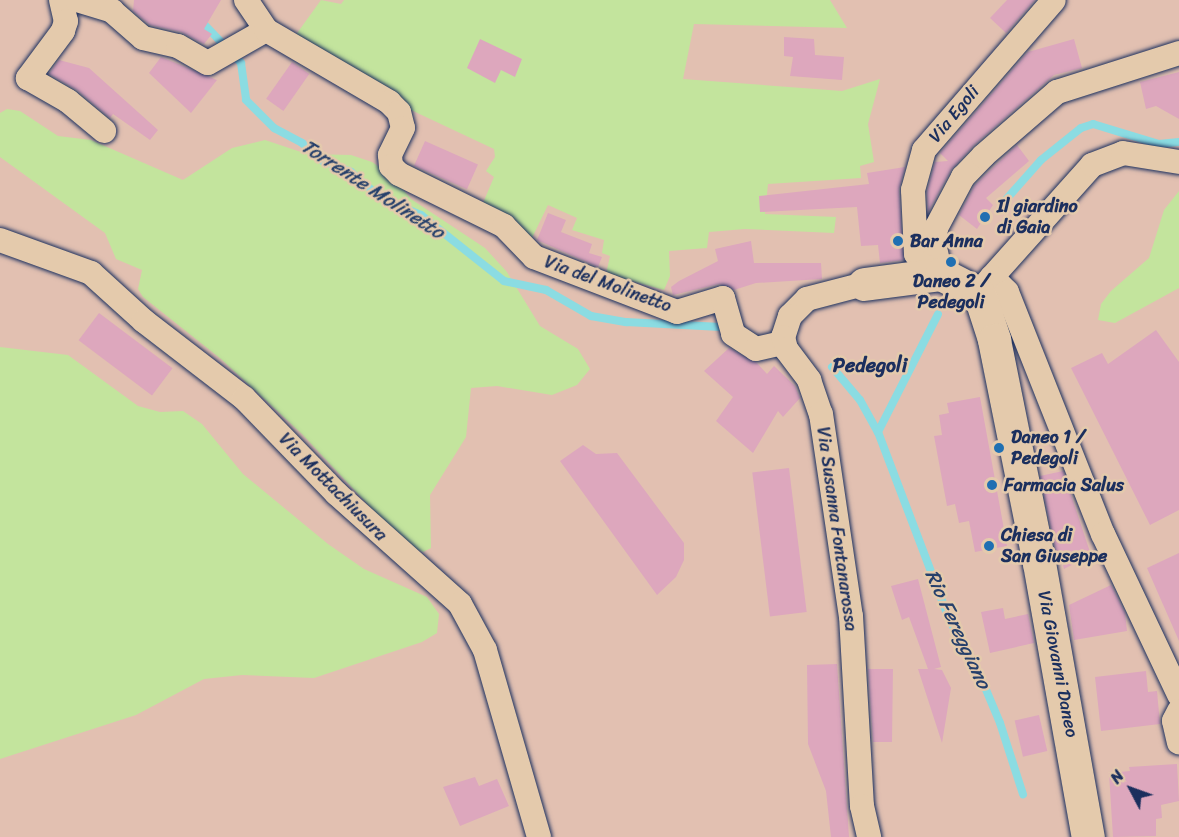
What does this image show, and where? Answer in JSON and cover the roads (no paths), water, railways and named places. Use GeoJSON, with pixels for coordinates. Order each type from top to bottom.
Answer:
{"type":"FeatureCollection","features":[{"type":"Feature","properties":{"kind":"street"},"geometry":{"type":"LineString","coordinates":[[61,0],[66,21],[63,32],[28,78],[68,101],[104,130]]}},
{"type":"Feature","properties":{"kind":"street"},"geometry":{"type":"LineString","coordinates":[[77,0],[112,11],[143,38],[178,46],[200,61],[208,63],[220,53],[255,34]]}},
{"type":"Feature","properties":{"kind":"street","name":"Via del Molinetto"},"geometry":{"type":"LineString","coordinates":[[246,0],[255,34],[389,102],[404,120],[390,154],[391,166],[504,226],[534,257],[677,312],[723,298],[733,334],[756,349],[783,343]]}},
{"type":"Feature","properties":{"kind":"street","name":"Via Egoli"},"geometry":{"type":"LineString","coordinates":[[936,228],[920,255],[916,255],[913,190],[924,150],[1054,0]]}},
{"type":"Feature","properties":{"kind":"street"},"geometry":{"type":"LineString","coordinates":[[941,274],[933,244],[936,228],[963,177],[1057,92],[1179,53]]}},
{"type":"Feature","properties":{"kind":"street"},"geometry":{"type":"LineString","coordinates":[[985,285],[1092,165],[1123,153],[1179,162]]}},
{"type":"Feature","properties":{"kind":"street","name":"Via Mottachiusura"},"geometry":{"type":"LineString","coordinates":[[0,240],[91,273],[144,321],[244,398],[336,493],[460,604],[485,650],[539,837]]}},
{"type":"Feature","properties":{"kind":"street"},"geometry":{"type":"LineString","coordinates":[[783,343],[786,324],[800,304],[819,294],[864,284],[941,274],[1007,292],[1020,321],[1058,427],[1103,534],[1179,695]]}},
{"type":"Feature","properties":{"kind":"street","name":"Via Giovanni Daneo"},"geometry":{"type":"LineString","coordinates":[[985,285],[989,321],[1088,837]]}},
{"type":"Feature","properties":{"kind":"street","name":"Via Susanna Fontanarossa"},"geometry":{"type":"LineString","coordinates":[[783,343],[809,380],[821,414],[851,616],[862,806],[869,837]]}},
{"type":"Feature","properties":{"kind":"street"},"geometry":{"type":"LineString","coordinates":[[1179,711],[1174,721],[1179,742]]}},
{"type":"Feature","properties":{"kind":"waterway","name":"Torrente Molinetto"},"geometry":{"type":"LineString","coordinates":[[199,19],[241,63],[246,100],[274,128],[302,143],[323,161],[351,172],[380,197],[421,215],[504,281],[546,290],[591,316],[626,322],[721,327]]}},
{"type":"Feature","properties":{"kind":"waterway"},"geometry":{"type":"LineString","coordinates":[[1002,204],[1041,160],[1081,128],[1093,124],[1159,144],[1179,142]]}},
{"type":"Feature","properties":{"kind":"waterway"},"geometry":{"type":"LineString","coordinates":[[878,432],[938,314]]}},
{"type":"Feature","properties":{"kind":"waterway","name":"Rio Fereggiano"},"geometry":{"type":"LineString","coordinates":[[832,367],[860,400],[878,432],[949,619],[979,673],[1000,723],[1023,794]]}},
{"type":"Feature","properties":{"kind":"place","name":"Il giardino di Gaia"},"geometry":{"type":"Point","coordinates":[985,217]}},
{"type":"Feature","properties":{"kind":"place","name":"Bar Anna"},"geometry":{"type":"Point","coordinates":[898,241]}},
{"type":"Feature","properties":{"kind":"place","name":"Daneo 2 / Pedegoli"},"geometry":{"type":"Point","coordinates":[951,262]}},
{"type":"Feature","properties":{"kind":"place","name":"Daneo 1 / Pedegoli"},"geometry":{"type":"Point","coordinates":[999,448]}},
{"type":"Feature","properties":{"kind":"place","name":"Farmacia Salus"},"geometry":{"type":"Point","coordinates":[992,485]}},
{"type":"Feature","properties":{"kind":"place","name":"Chiesa di San Giuseppe"},"geometry":{"type":"Point","coordinates":[989,546]}},
{"type":"Feature","properties":{"kind":"district","name":"Pedegoli"},"geometry":{"type":"Point","coordinates":[870,365]}}]}
